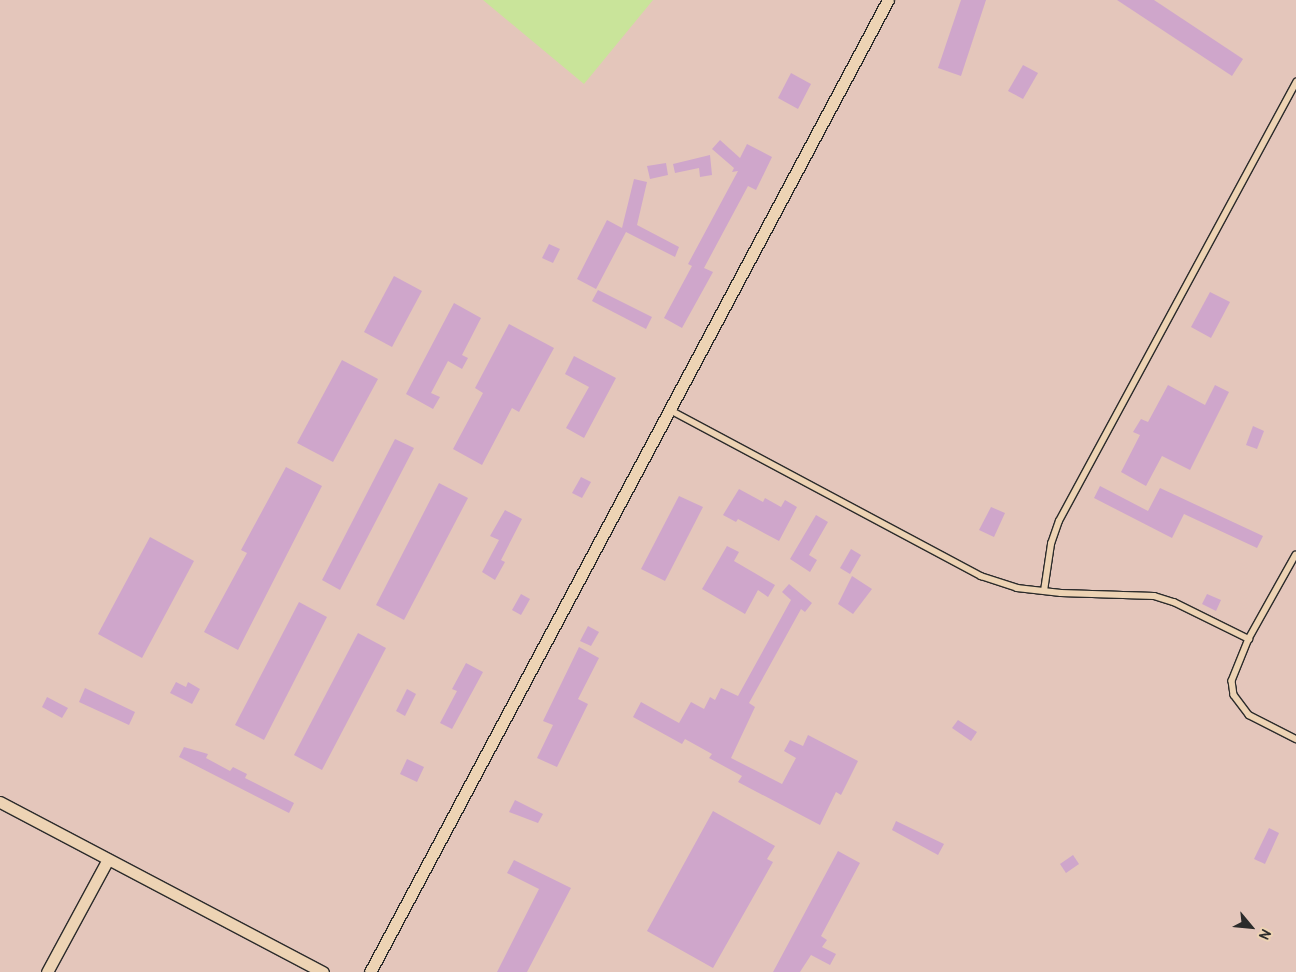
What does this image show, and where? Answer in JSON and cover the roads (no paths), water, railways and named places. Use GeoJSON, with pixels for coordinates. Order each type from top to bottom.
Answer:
{"type":"FeatureCollection","features":[{"type":"Feature","properties":{"kind":"street"},"geometry":{"type":"LineString","coordinates":[[370,972],[668,409],[888,0]]}},
{"type":"Feature","properties":{"kind":"street"},"geometry":{"type":"LineString","coordinates":[[0,802],[323,972]]}},
{"type":"Feature","properties":{"kind":"street"},"geometry":{"type":"LineString","coordinates":[[47,972],[108,859]]}},
{"type":"Feature","properties":{"kind":"lane"},"geometry":{"type":"LineString","coordinates":[[1044,591],[1051,544],[1059,521],[1296,82]]}},
{"type":"Feature","properties":{"kind":"lane"},"geometry":{"type":"LineString","coordinates":[[668,409],[981,576],[1017,588],[1154,596],[1174,602],[1250,639]]}},
{"type":"Feature","properties":{"kind":"lane"},"geometry":{"type":"LineString","coordinates":[[1296,555],[1250,639],[1232,681],[1234,695],[1249,715],[1296,739]]}}]}
